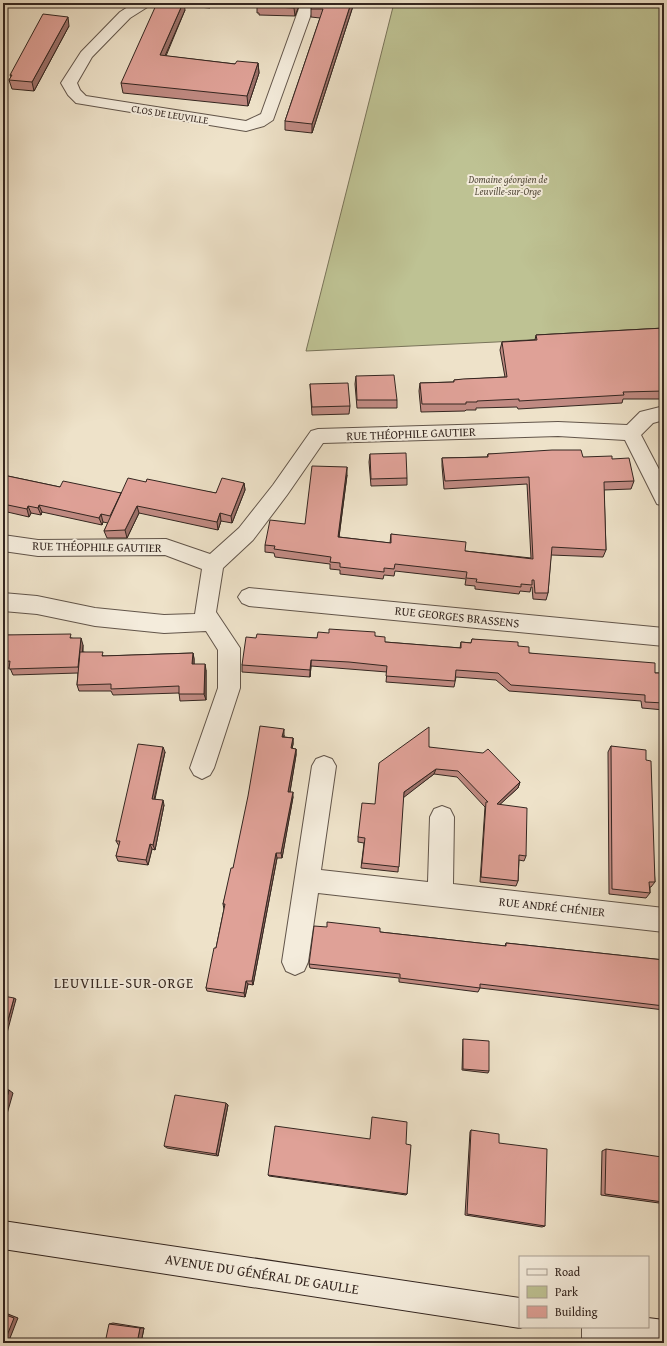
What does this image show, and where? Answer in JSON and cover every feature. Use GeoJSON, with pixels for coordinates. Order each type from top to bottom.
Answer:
{"type":"FeatureCollection","features":[{"type":"Feature","properties":{"kind":"street","name":"CLOS DE LEUVILLE"},"geometry":{"type":"LineString","coordinates":[[144,3],[125,15],[86,55],[69,83],[76,96],[80,100],[246,126],[258,123],[268,117],[308,3]]}},
{"type":"Feature","properties":{"kind":"street"},"geometry":{"type":"LineString","coordinates":[[664,413],[647,417],[631,433],[664,498]]}},
{"type":"Feature","properties":{"kind":"street","name":"RUE THÉOPHILE GAUTIER"},"geometry":{"type":"LineString","coordinates":[[3,542],[38,548],[166,547],[213,564],[246,534],[280,490],[318,436],[558,429],[631,433]]}},
{"type":"Feature","properties":{"kind":"street"},"geometry":{"type":"LineString","coordinates":[[202,768],[229,688],[229,648],[205,613],[213,564]]}},
{"type":"Feature","properties":{"kind":"street","name":"RUE GEORGES BRASSENS"},"geometry":{"type":"LineString","coordinates":[[250,597],[664,637]]}},
{"type":"Feature","properties":{"kind":"street"},"geometry":{"type":"LineString","coordinates":[[3,602],[37,605],[95,617],[156,623],[211,622]]}},
{"type":"Feature","properties":{"kind":"street"},"geometry":{"type":"LineString","coordinates":[[295,962],[324,766]]}},
{"type":"Feature","properties":{"kind":"street"},"geometry":{"type":"LineString","coordinates":[[440,895],[442,817]]}},
{"type":"Feature","properties":{"kind":"street","name":"RUE ANDRÉ CHÉNIER"},"geometry":{"type":"LineString","coordinates":[[307,880],[664,920]]}},
{"type":"Feature","properties":{"kind":"street","name":"AVENUE DU GÉNÉRAL DE GAULLE"},"geometry":{"type":"LineString","coordinates":[[3,1235],[519,1314]]}},
{"type":"Feature","properties":{"kind":"street"},"geometry":{"type":"LineString","coordinates":[[597,1328],[597,1343]]}},
{"type":"Feature","properties":{"kind":"street"},"geometry":{"type":"LineString","coordinates":[[616,1328],[664,1335]]}},
{"type":"Feature","properties":{"kind":"green space","name":"Domaine géorgien de Leuville-sur-Orge"},"geometry":{"type":"Polygon","coordinates":[[[394,3],[664,3],[664,331],[496,342],[306,351],[394,3]]]}},
{"type":"Feature","properties":{"kind":"building"},"geometry":{"type":"Polygon","coordinates":[[[157,3],[183,3],[160,55],[235,64],[237,61],[258,63],[247,96],[121,83],[157,3]]]}},
{"type":"Feature","properties":{"kind":"building"},"geometry":{"type":"Polygon","coordinates":[[[257,3],[296,3],[294,8],[259,6],[257,3]]]}},
{"type":"Feature","properties":{"kind":"building"},"geometry":{"type":"Polygon","coordinates":[[[313,3],[351,3],[312,124],[285,121],[323,9],[311,9],[313,3]]]}},
{"type":"Feature","properties":{"kind":"building"},"geometry":{"type":"Polygon","coordinates":[[[43,14],[68,17],[32,82],[9,80],[12,75],[10,75],[43,14]]]}},
{"type":"Feature","properties":{"kind":"building"},"geometry":{"type":"Polygon","coordinates":[[[664,328],[664,391],[623,392],[624,395],[519,401],[519,399],[477,401],[466,402],[466,404],[422,404],[420,383],[454,382],[454,380],[463,379],[507,377],[502,342],[537,340],[536,335],[664,328]]]}},
{"type":"Feature","properties":{"kind":"building"},"geometry":{"type":"Polygon","coordinates":[[[394,375],[397,400],[357,400],[356,376],[394,375]]]}},
{"type":"Feature","properties":{"kind":"building"},"geometry":{"type":"Polygon","coordinates":[[[348,383],[350,406],[312,407],[310,384],[348,383]]]}},
{"type":"Feature","properties":{"kind":"building"},"geometry":{"type":"Polygon","coordinates":[[[552,450],[581,450],[583,457],[612,456],[612,459],[629,458],[634,481],[604,482],[606,550],[552,547],[548,593],[535,593],[534,580],[532,580],[532,585],[521,584],[521,587],[476,582],[477,579],[466,578],[467,572],[395,564],[394,569],[384,568],[384,572],[340,567],[340,563],[330,562],[331,557],[274,549],[275,546],[265,545],[270,520],[305,524],[312,466],[347,467],[338,537],[391,543],[391,534],[466,542],[465,551],[533,559],[529,477],[445,481],[442,458],[488,457],[488,454],[552,450]]]}},
{"type":"Feature","properties":{"kind":"building"},"geometry":{"type":"Polygon","coordinates":[[[406,453],[407,478],[371,479],[370,454],[406,453]]]}},
{"type":"Feature","properties":{"kind":"building"},"geometry":{"type":"Polygon","coordinates":[[[3,475],[60,487],[63,481],[121,493],[110,516],[101,514],[99,518],[39,505],[38,508],[28,506],[27,509],[3,504],[3,475]]]}},
{"type":"Feature","properties":{"kind":"building"},"geometry":{"type":"Polygon","coordinates":[[[128,478],[146,482],[147,479],[216,493],[222,478],[244,483],[231,516],[220,513],[217,522],[137,506],[125,530],[104,531],[128,478]]]}},
{"type":"Feature","properties":{"kind":"building"},"geometry":{"type":"Polygon","coordinates":[[[329,629],[375,632],[375,636],[385,637],[385,642],[461,648],[461,642],[471,643],[472,639],[518,642],[518,646],[529,647],[529,653],[655,663],[655,673],[664,673],[664,703],[645,702],[645,695],[511,685],[498,673],[456,670],[455,681],[386,676],[387,666],[349,662],[311,660],[310,670],[242,665],[246,637],[256,638],[257,634],[317,638],[318,632],[329,633],[329,629]]]}},
{"type":"Feature","properties":{"kind":"building"},"geometry":{"type":"Polygon","coordinates":[[[71,634],[70,638],[81,638],[78,667],[9,669],[10,661],[3,662],[3,635],[71,634]]]}},
{"type":"Feature","properties":{"kind":"building"},"geometry":{"type":"Polygon","coordinates":[[[80,652],[103,652],[102,656],[193,653],[192,664],[205,664],[204,694],[179,694],[179,686],[111,689],[111,684],[77,685],[80,652]]]}},
{"type":"Feature","properties":{"kind":"building"},"geometry":{"type":"Polygon","coordinates":[[[260,726],[284,729],[282,737],[293,738],[291,748],[296,749],[288,792],[293,792],[281,853],[276,853],[252,981],[246,981],[244,993],[206,988],[225,904],[223,904],[231,868],[233,868],[248,796],[260,726]]]}},
{"type":"Feature","properties":{"kind":"building"},"geometry":{"type":"Polygon","coordinates":[[[429,727],[429,747],[483,753],[488,749],[520,782],[497,804],[527,808],[526,856],[519,855],[518,881],[481,877],[486,802],[488,802],[458,771],[436,769],[404,792],[399,867],[362,863],[365,838],[358,837],[362,803],[375,804],[379,763],[429,727]]]}},
{"type":"Feature","properties":{"kind":"building"},"geometry":{"type":"Polygon","coordinates":[[[138,744],[163,747],[152,799],[163,800],[153,845],[150,844],[146,860],[116,856],[120,841],[116,841],[138,744]]]}},
{"type":"Feature","properties":{"kind":"building"},"geometry":{"type":"Polygon","coordinates":[[[611,746],[646,750],[646,760],[651,761],[655,882],[649,882],[650,893],[612,889],[611,746]]]}},
{"type":"Feature","properties":{"kind":"building"},"geometry":{"type":"Polygon","coordinates":[[[327,922],[380,928],[380,932],[506,946],[506,943],[664,960],[664,1006],[480,984],[480,988],[400,978],[400,974],[309,964],[314,926],[327,927],[327,922]]]}},
{"type":"Feature","properties":{"kind":"building"},"geometry":{"type":"Polygon","coordinates":[[[3,996],[14,998],[5,1031],[3,1031],[3,996]]]}},
{"type":"Feature","properties":{"kind":"building"},"geometry":{"type":"Polygon","coordinates":[[[463,1039],[489,1041],[489,1071],[463,1069],[463,1039]]]}},
{"type":"Feature","properties":{"kind":"building"},"geometry":{"type":"Polygon","coordinates":[[[3,1089],[9,1090],[3,1111],[3,1089]]]}},
{"type":"Feature","properties":{"kind":"building"},"geometry":{"type":"Polygon","coordinates":[[[175,1095],[226,1103],[216,1154],[164,1146],[175,1095]]]}},
{"type":"Feature","properties":{"kind":"building"},"geometry":{"type":"Polygon","coordinates":[[[372,1117],[407,1122],[406,1144],[411,1145],[407,1194],[268,1175],[275,1126],[370,1139],[372,1117]]]}},
{"type":"Feature","properties":{"kind":"building"},"geometry":{"type":"Polygon","coordinates":[[[471,1130],[499,1134],[499,1143],[547,1149],[545,1226],[467,1214],[471,1130]]]}},
{"type":"Feature","properties":{"kind":"building"},"geometry":{"type":"Polygon","coordinates":[[[606,1149],[662,1157],[663,1202],[605,1194],[606,1149]]]}},
{"type":"Feature","properties":{"kind":"building"},"geometry":{"type":"Polygon","coordinates":[[[3,1314],[14,1318],[4,1343],[3,1343],[3,1314]]]}},
{"type":"Feature","properties":{"kind":"building"},"geometry":{"type":"Polygon","coordinates":[[[109,1324],[140,1328],[137,1343],[105,1343],[109,1324]]]}},
{"type":"Feature","properties":{"kind":"district","name":"LEUVILLE-SUR-ORGE"},"geometry":{"type":"Point","coordinates":[124,983]}}]}
